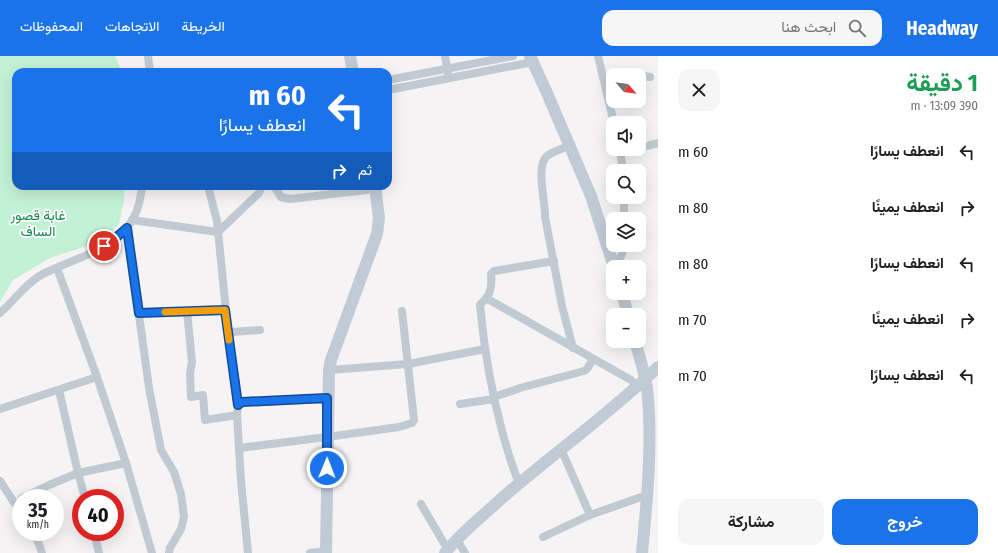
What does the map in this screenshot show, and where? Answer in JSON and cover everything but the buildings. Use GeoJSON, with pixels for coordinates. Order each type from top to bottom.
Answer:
{"type":"FeatureCollection","features":[{"type":"Feature","properties":{"kind":"street"},"geometry":{"type":"LineString","coordinates":[[148,56],[150,68]]}},
{"type":"Feature","properties":{"kind":"street"},"geometry":{"type":"LineString","coordinates":[[350,56],[353,68]]}},
{"type":"Feature","properties":{"kind":"street"},"geometry":{"type":"LineString","coordinates":[[445,56],[449,78]]}},
{"type":"Feature","properties":{"kind":"street"},"geometry":{"type":"LineString","coordinates":[[392,79],[513,56]]}},
{"type":"Feature","properties":{"kind":"street"},"geometry":{"type":"LineString","coordinates":[[598,56],[606,79]]}},
{"type":"Feature","properties":{"kind":"street"},"geometry":{"type":"LineString","coordinates":[[392,89],[532,59],[591,196],[612,260]]}},
{"type":"Feature","properties":{"kind":"street"},"geometry":{"type":"LineString","coordinates":[[646,76],[650,77]]}},
{"type":"Feature","properties":{"kind":"street"},"geometry":{"type":"LineString","coordinates":[[646,147],[658,143]]}},
{"type":"Feature","properties":{"kind":"street"},"geometry":{"type":"LineString","coordinates":[[570,145],[548,156],[542,165],[545,218],[562,306],[573,348]]}},
{"type":"Feature","properties":{"kind":"street"},"geometry":{"type":"LineString","coordinates":[[0,313],[24,287],[40,276],[96,251],[112,241],[127,228],[137,210],[141,190]]}},
{"type":"Feature","properties":{"kind":"street"},"geometry":{"type":"LineString","coordinates":[[209,190],[217,221],[225,310],[238,405],[237,415],[241,481],[248,553]]}},
{"type":"Feature","properties":{"kind":"street"},"geometry":{"type":"LineString","coordinates":[[218,232],[259,193],[260,190]]}},
{"type":"Feature","properties":{"kind":"street"},"geometry":{"type":"LineString","coordinates":[[277,190],[281,197],[290,199],[360,190]]}},
{"type":"Feature","properties":{"kind":"street"},"geometry":{"type":"LineString","coordinates":[[310,553],[326,552],[327,398],[329,370],[331,360],[377,234],[378,218],[375,190]]}},
{"type":"Feature","properties":{"kind":"street"},"geometry":{"type":"LineString","coordinates":[[132,220],[218,232]]}},
{"type":"Feature","properties":{"kind":"street"},"geometry":{"type":"LineString","coordinates":[[127,228],[149,388],[161,450],[174,472],[181,494],[184,516],[181,529],[170,548],[169,553]]}},
{"type":"Feature","properties":{"kind":"street"},"geometry":{"type":"LineString","coordinates":[[520,483],[513,469],[494,398],[485,349],[480,303],[486,298],[492,284],[491,274],[494,271],[554,261]]}},
{"type":"Feature","properties":{"kind":"street"},"geometry":{"type":"LineString","coordinates":[[57,268],[97,377],[126,463],[152,553]]}},
{"type":"Feature","properties":{"kind":"street"},"geometry":{"type":"LineString","coordinates":[[486,298],[631,380],[647,386],[649,418],[647,495],[642,553]]}},
{"type":"Feature","properties":{"kind":"street"},"geometry":{"type":"LineString","coordinates":[[139,313],[225,310]]}},
{"type":"Feature","properties":{"kind":"street"},"geometry":{"type":"LineString","coordinates":[[187,311],[192,362],[190,373],[191,396],[203,396],[205,420],[237,415]]}},
{"type":"Feature","properties":{"kind":"street"},"geometry":{"type":"LineString","coordinates":[[239,448],[398,427],[412,423],[414,420],[402,311]]}},
{"type":"Feature","properties":{"kind":"street"},"geometry":{"type":"LineString","coordinates":[[228,331],[260,330]]}},
{"type":"Feature","properties":{"kind":"street"},"geometry":{"type":"LineString","coordinates":[[636,348],[641,383]]}},
{"type":"Feature","properties":{"kind":"street"},"geometry":{"type":"LineString","coordinates":[[329,370],[408,364],[485,349]]}},
{"type":"Feature","properties":{"kind":"street"},"geometry":{"type":"LineString","coordinates":[[460,404],[494,398],[520,388],[584,371],[593,359]]}},
{"type":"Feature","properties":{"kind":"street"},"geometry":{"type":"LineString","coordinates":[[421,504],[446,552],[457,540],[520,483],[627,396],[658,367]]}},
{"type":"Feature","properties":{"kind":"street"},"geometry":{"type":"LineString","coordinates":[[0,409],[97,377]]}},
{"type":"Feature","properties":{"kind":"street"},"geometry":{"type":"LineString","coordinates":[[59,390],[82,489]]}},
{"type":"Feature","properties":{"kind":"street"},"geometry":{"type":"LineString","coordinates":[[238,405],[242,402],[327,398]]}},
{"type":"Feature","properties":{"kind":"street"},"geometry":{"type":"LineString","coordinates":[[561,449],[590,515]]}},
{"type":"Feature","properties":{"kind":"street"},"geometry":{"type":"LineString","coordinates":[[40,489],[78,473],[126,463]]}},
{"type":"Feature","properties":{"kind":"street"},"geometry":{"type":"LineString","coordinates":[[0,481],[12,492]]}},
{"type":"Feature","properties":{"kind":"street"},"geometry":{"type":"LineString","coordinates":[[543,537],[590,515],[647,495]]}},
{"type":"Feature","properties":{"kind":"street"},"geometry":{"type":"LineString","coordinates":[[457,540],[464,553]]}},
{"type":"Feature","properties":{"kind":"street"},"geometry":{"type":"LineString","coordinates":[[38,541],[42,553]]}},
{"type":"Feature","properties":{"kind":"street"},"geometry":{"type":"LineString","coordinates":[[96,541],[99,553]]}},
{"type":"Feature","properties":{"kind":"green space","name":"غابة قصور الساف"},"geometry":{"type":"Polygon","coordinates":[[[0,56],[115,56],[120,68],[12,68],[12,190],[125,190],[119,224],[102,241],[50,258],[13,280],[0,302],[0,56]]]}},
{"type":"Feature","properties":{"kind":"slow traffic"},"geometry":{"type":"LineString","coordinates":[[165,312],[225,310],[229,340]]}},
{"type":"Feature","properties":{"kind":"route"},"geometry":{"type":"LineString","coordinates":[[104,246],[127,228],[139,313],[225,310],[238,405],[242,402],[327,398],[327,468]]}}]}
